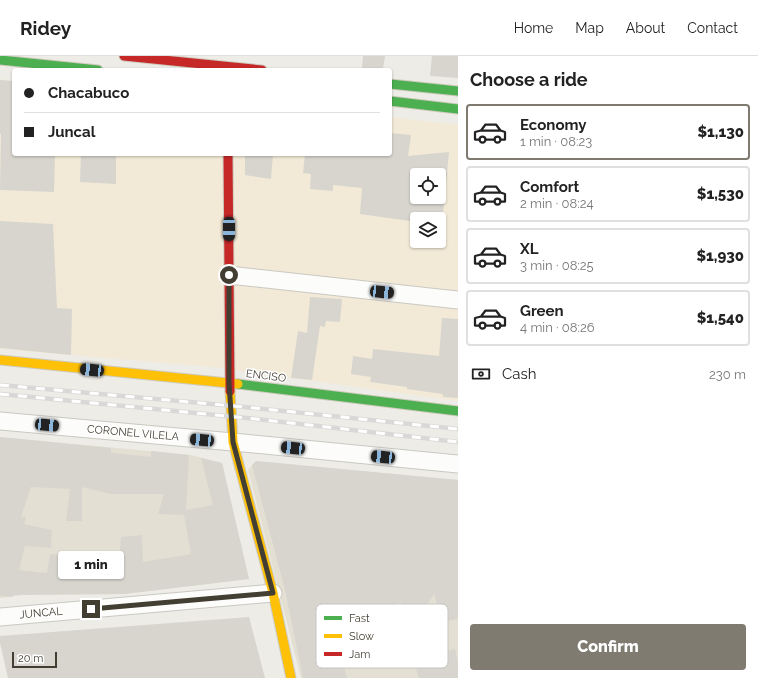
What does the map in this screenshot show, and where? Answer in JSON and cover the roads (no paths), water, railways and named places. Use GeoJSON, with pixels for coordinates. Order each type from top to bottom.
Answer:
{"type":"FeatureCollection","features":[{"type":"Feature","properties":{"kind":"street"},"geometry":{"type":"LineString","coordinates":[[124,56],[229,64],[251,68]]}},
{"type":"Feature","properties":{"kind":"street"},"geometry":{"type":"LineString","coordinates":[[0,60],[78,68]]}},
{"type":"Feature","properties":{"kind":"street"},"geometry":{"type":"LineString","coordinates":[[392,84],[458,91]]}},
{"type":"Feature","properties":{"kind":"street"},"geometry":{"type":"LineString","coordinates":[[392,101],[458,109]]}},
{"type":"Feature","properties":{"kind":"street"},"geometry":{"type":"LineString","coordinates":[[228,156],[229,383],[233,442],[273,593],[291,678]]}},
{"type":"Feature","properties":{"kind":"street"},"geometry":{"type":"LineString","coordinates":[[229,275],[458,300]]}},
{"type":"Feature","properties":{"kind":"street","name":"ENCISO"},"geometry":{"type":"LineString","coordinates":[[0,360],[229,383],[458,411]]}},
{"type":"Feature","properties":{"kind":"street","name":"CORONEL VILELA"},"geometry":{"type":"LineString","coordinates":[[0,421],[458,464]]}},
{"type":"Feature","properties":{"kind":"street","name":"JUNCAL"},"geometry":{"type":"LineString","coordinates":[[0,617],[273,593]]}},
{"type":"Feature","properties":{"kind":"railway"},"geometry":{"type":"LineString","coordinates":[[0,385],[245,407],[458,429]]}},
{"type":"Feature","properties":{"kind":"railway"},"geometry":{"type":"LineString","coordinates":[[0,394],[247,418],[458,442]]}}]}
